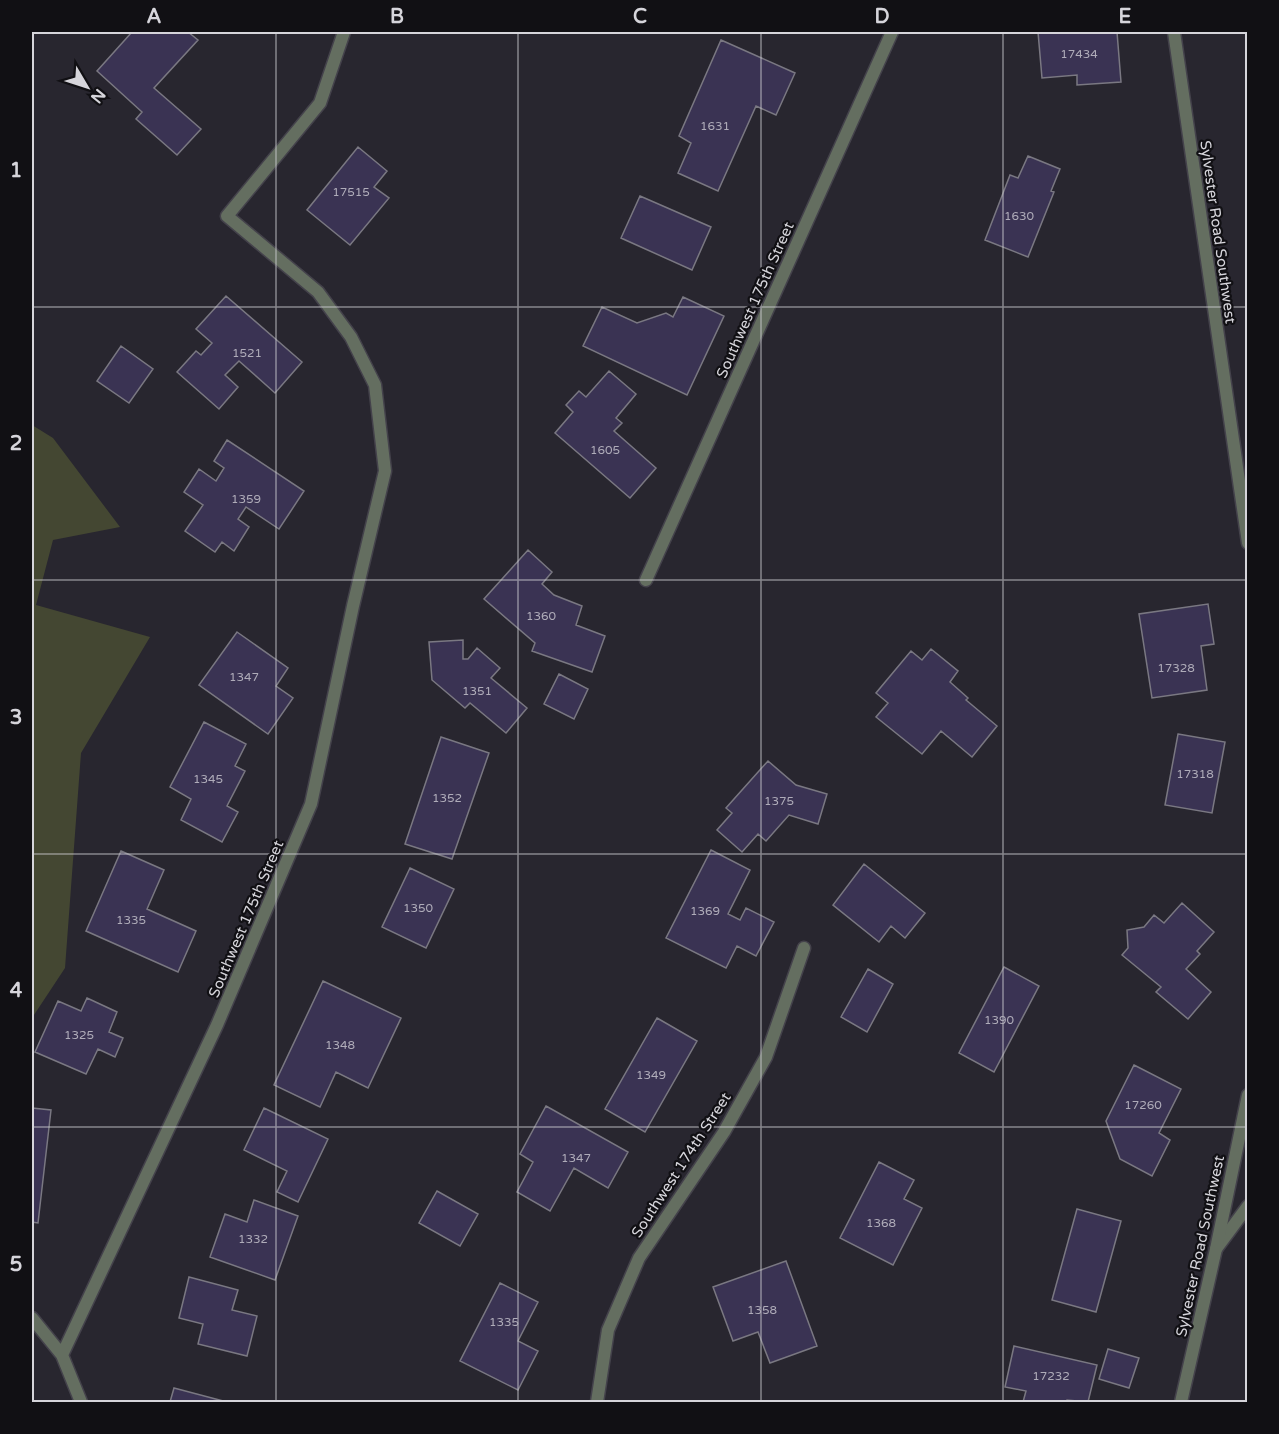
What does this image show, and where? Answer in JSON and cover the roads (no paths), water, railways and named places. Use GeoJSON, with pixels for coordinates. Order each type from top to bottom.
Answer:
{"type":"FeatureCollection","features":[{"type":"Feature","properties":{"kind":"street","name":"Southwest 175th Street"},"geometry":{"type":"LineString","coordinates":[[62,1355],[217,1025],[311,804],[353,606],[385,471],[375,385],[351,337],[318,292],[226,216],[320,103],[344,32]]}},
{"type":"Feature","properties":{"kind":"street","name":"Southwest 175th Street"},"geometry":{"type":"LineString","coordinates":[[646,580],[892,32]]}},
{"type":"Feature","properties":{"kind":"street","name":"Sylvester Road Southwest"},"geometry":{"type":"LineString","coordinates":[[1174,32],[1248,543]]}},
{"type":"Feature","properties":{"kind":"street","name":"Southwest 174th Street"},"geometry":{"type":"LineString","coordinates":[[597,1402],[608,1330],[639,1258],[724,1132],[765,1057],[804,948]]}},
{"type":"Feature","properties":{"kind":"street","name":"Sylvester Road Southwest"},"geometry":{"type":"LineString","coordinates":[[1181,1402],[1248,1095]]}},
{"type":"Feature","properties":{"kind":"street"},"geometry":{"type":"LineString","coordinates":[[1216,1249],[1248,1206]]}},
{"type":"Feature","properties":{"kind":"street"},"geometry":{"type":"LineString","coordinates":[[32,1318],[62,1355],[81,1402]]}}]}
